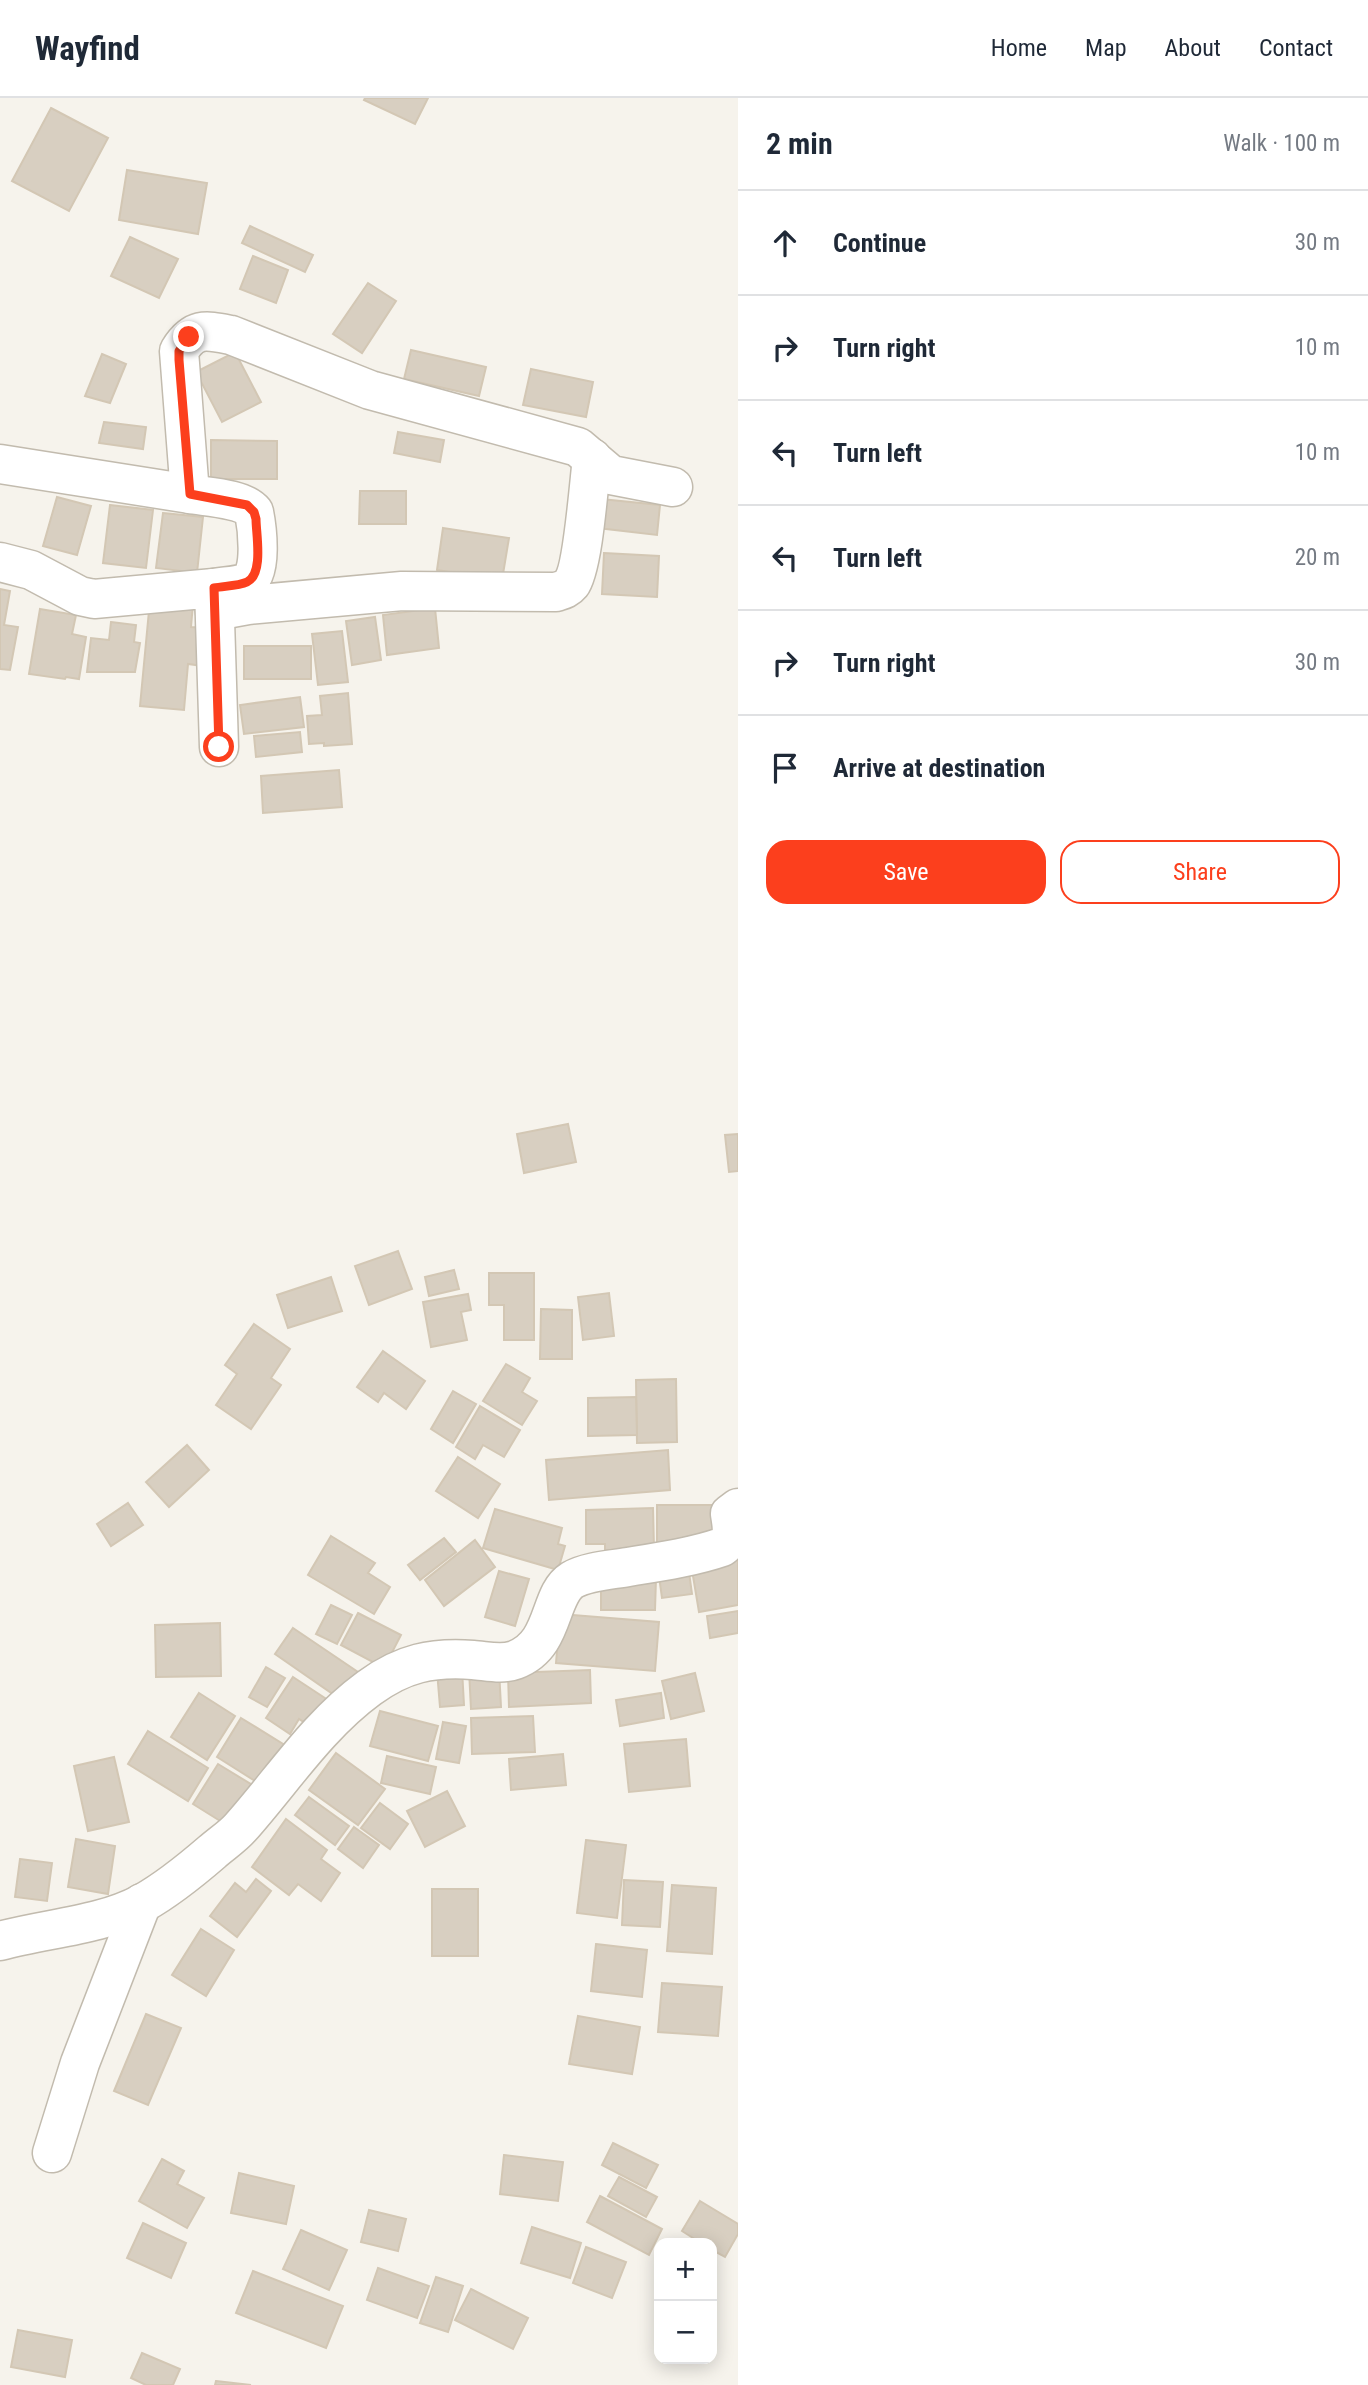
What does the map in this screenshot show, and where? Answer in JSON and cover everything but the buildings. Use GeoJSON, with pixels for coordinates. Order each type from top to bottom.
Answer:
{"type":"FeatureCollection","features":[{"type":"Feature","properties":{"kind":"street"},"geometry":{"type":"LineString","coordinates":[[190,494],[179,351],[189,337],[197,332],[209,331],[231,335],[370,390],[578,447],[611,475],[673,487]]}},
{"type":"Feature","properties":{"kind":"street"},"geometry":{"type":"LineString","coordinates":[[0,562],[31,570],[80,596],[94,599],[214,599],[248,605],[402,591],[556,592],[573,581],[579,564],[592,458]]}},
{"type":"Feature","properties":{"kind":"street"},"geometry":{"type":"LineString","coordinates":[[0,464],[190,494],[251,508],[254,512],[258,563],[255,575],[214,599]]}},
{"type":"Feature","properties":{"kind":"street"},"geometry":{"type":"LineString","coordinates":[[214,599],[219,747]]}},
{"type":"Feature","properties":{"kind":"street"},"geometry":{"type":"LineString","coordinates":[[0,1941],[116,1915],[142,1903],[191,1870],[237,1831],[301,1752],[345,1707],[369,1687],[392,1673],[431,1659],[453,1658],[507,1663],[519,1659],[540,1640],[563,1589],[572,1580],[606,1570],[722,1547],[731,1537],[733,1528],[730,1514],[738,1508]]}},
{"type":"Feature","properties":{"kind":"street"},"geometry":{"type":"LineString","coordinates":[[52,2153],[80,2063],[142,1903]]}},
{"type":"Feature","properties":{"kind":"route"},"geometry":{"type":"LineString","coordinates":[[189,337],[179,351],[179,360],[190,494],[247,505],[254,512],[256,519],[258,563],[255,575],[247,582],[214,588],[219,747]]}}]}
